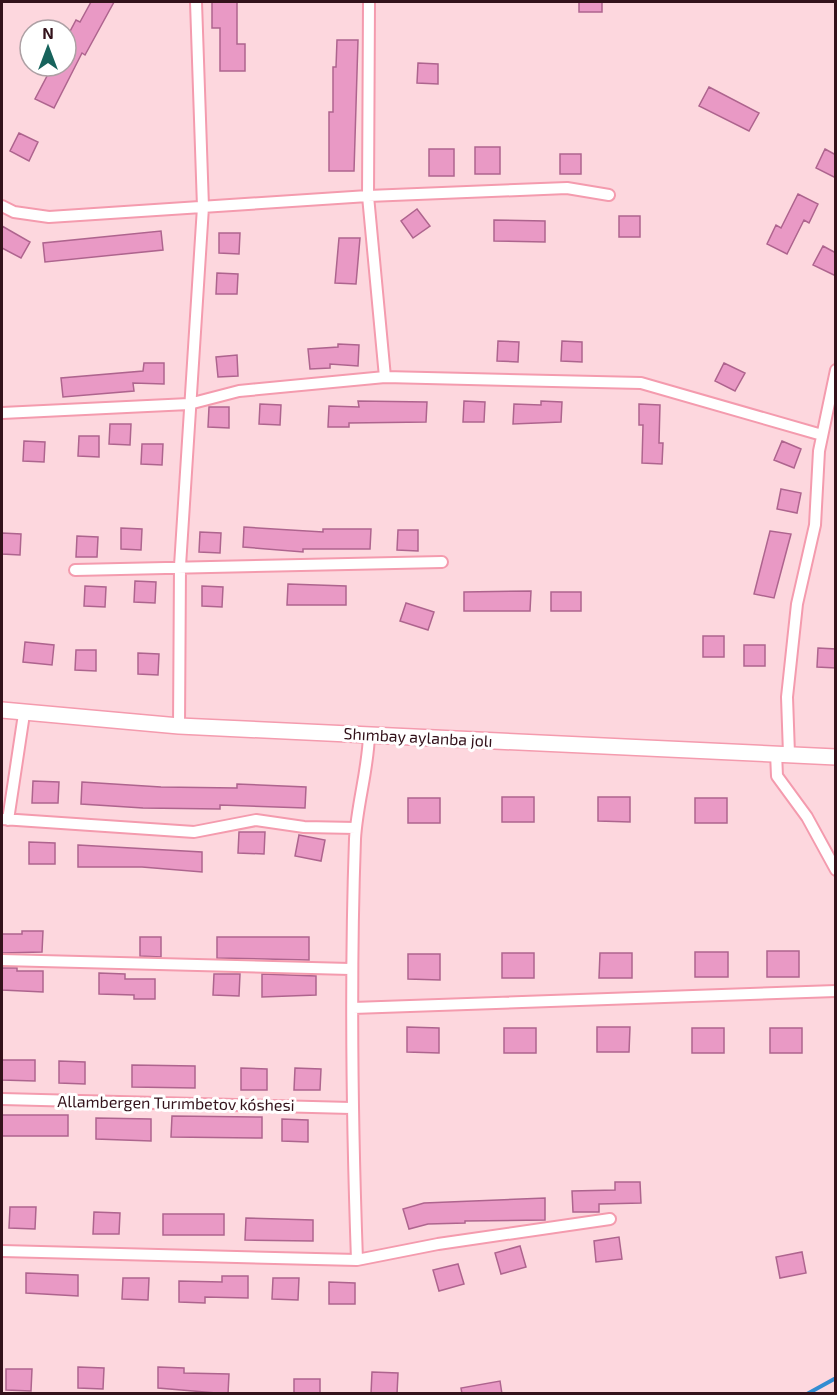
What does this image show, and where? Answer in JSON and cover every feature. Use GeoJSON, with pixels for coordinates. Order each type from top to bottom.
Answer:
{"type":"FeatureCollection","features":[{"type":"Feature","properties":{"kind":"main road","name":"Shımbay aylanba jolı"},"geometry":{"type":"LineString","coordinates":[[2,710],[24,714],[179,726],[836,757]]}},
{"type":"Feature","properties":{"kind":"street"},"geometry":{"type":"LineString","coordinates":[[179,726],[180,566],[203,207],[196,2]]}},
{"type":"Feature","properties":{"kind":"street"},"geometry":{"type":"LineString","coordinates":[[369,2],[368,196],[385,377]]}},
{"type":"Feature","properties":{"kind":"street"},"geometry":{"type":"LineString","coordinates":[[2,206],[14,212],[49,217],[368,196],[567,188],[609,195]]}},
{"type":"Feature","properties":{"kind":"street"},"geometry":{"type":"LineString","coordinates":[[836,370],[822,435],[815,525],[796,615],[783,754],[777,776],[807,817],[836,870]]}},
{"type":"Feature","properties":{"kind":"street"},"geometry":{"type":"LineString","coordinates":[[2,413],[189,404],[239,390],[385,377],[640,383],[822,435]]}},
{"type":"Feature","properties":{"kind":"street"},"geometry":{"type":"LineString","coordinates":[[75,570],[441,562]]}},
{"type":"Feature","properties":{"kind":"street"},"geometry":{"type":"LineString","coordinates":[[24,714],[5,819],[194,832],[256,820],[304,827],[356,828]]}},
{"type":"Feature","properties":{"kind":"street"},"geometry":{"type":"LineString","coordinates":[[357,1260],[351,1108],[353,1008],[350,969],[356,828],[369,763],[369,735]]}},
{"type":"Feature","properties":{"kind":"street"},"geometry":{"type":"LineString","coordinates":[[2,960],[350,969]]}},
{"type":"Feature","properties":{"kind":"street"},"geometry":{"type":"LineString","coordinates":[[353,1008],[836,991]]}},
{"type":"Feature","properties":{"kind":"street","name":"Allambergen Turımbetov kóshesi"},"geometry":{"type":"LineString","coordinates":[[2,1099],[351,1108]]}},
{"type":"Feature","properties":{"kind":"street"},"geometry":{"type":"LineString","coordinates":[[2,1251],[357,1260],[438,1244],[610,1219]]}},
{"type":"Feature","properties":{"kind":"building"},"geometry":{"type":"Polygon","coordinates":[[[91,2],[114,2],[85,55],[82,53],[78,61],[78,21],[80,22],[91,2]]]}},
{"type":"Feature","properties":{"kind":"building"},"geometry":{"type":"Polygon","coordinates":[[[212,2],[237,2],[237,44],[245,44],[245,71],[220,71],[220,28],[212,28],[212,2]]]}},
{"type":"Feature","properties":{"kind":"building"},"geometry":{"type":"Polygon","coordinates":[[[579,2],[602,2],[602,12],[579,12],[579,2]]]}},
{"type":"Feature","properties":{"kind":"building"},"geometry":{"type":"Polygon","coordinates":[[[337,40],[358,40],[354,171],[329,171],[329,112],[333,112],[333,67],[336,67],[337,40]]]}},
{"type":"Feature","properties":{"kind":"building"},"geometry":{"type":"Polygon","coordinates":[[[418,63],[438,64],[438,84],[417,83],[418,63]]]}},
{"type":"Feature","properties":{"kind":"building"},"geometry":{"type":"Polygon","coordinates":[[[46,78],[69,78],[54,108],[35,99],[46,78]]]}},
{"type":"Feature","properties":{"kind":"building"},"geometry":{"type":"Polygon","coordinates":[[[709,87],[759,113],[749,131],[699,106],[709,87]]]}},
{"type":"Feature","properties":{"kind":"building"},"geometry":{"type":"Polygon","coordinates":[[[19,133],[38,142],[29,161],[10,151],[19,133]]]}},
{"type":"Feature","properties":{"kind":"building"},"geometry":{"type":"Polygon","coordinates":[[[475,147],[500,147],[500,174],[475,174],[475,147]]]}},
{"type":"Feature","properties":{"kind":"building"},"geometry":{"type":"Polygon","coordinates":[[[429,149],[454,149],[454,176],[429,176],[429,149]]]}},
{"type":"Feature","properties":{"kind":"building"},"geometry":{"type":"Polygon","coordinates":[[[825,149],[836,155],[836,178],[816,168],[825,149]]]}},
{"type":"Feature","properties":{"kind":"building"},"geometry":{"type":"Polygon","coordinates":[[[560,154],[581,154],[581,174],[560,174],[560,154]]]}},
{"type":"Feature","properties":{"kind":"building"},"geometry":{"type":"Polygon","coordinates":[[[798,194],[818,204],[809,223],[804,220],[787,254],[767,244],[776,225],[781,228],[798,194]]]}},
{"type":"Feature","properties":{"kind":"building"},"geometry":{"type":"Polygon","coordinates":[[[417,209],[430,226],[413,238],[401,221],[417,209]]]}},
{"type":"Feature","properties":{"kind":"building"},"geometry":{"type":"Polygon","coordinates":[[[619,216],[640,216],[640,237],[619,237],[619,216]]]}},
{"type":"Feature","properties":{"kind":"building"},"geometry":{"type":"Polygon","coordinates":[[[494,220],[545,221],[545,242],[494,241],[494,220]]]}},
{"type":"Feature","properties":{"kind":"building"},"geometry":{"type":"Polygon","coordinates":[[[2,226],[30,242],[21,258],[2,248],[2,226]]]}},
{"type":"Feature","properties":{"kind":"building"},"geometry":{"type":"Polygon","coordinates":[[[161,231],[163,250],[45,262],[43,243],[161,231]]]}},
{"type":"Feature","properties":{"kind":"building"},"geometry":{"type":"Polygon","coordinates":[[[219,233],[240,233],[239,254],[219,253],[219,233]]]}},
{"type":"Feature","properties":{"kind":"building"},"geometry":{"type":"Polygon","coordinates":[[[339,238],[360,238],[356,284],[335,283],[339,238]]]}},
{"type":"Feature","properties":{"kind":"building"},"geometry":{"type":"Polygon","coordinates":[[[823,246],[836,253],[836,276],[813,265],[823,246]]]}},
{"type":"Feature","properties":{"kind":"building"},"geometry":{"type":"Polygon","coordinates":[[[217,273],[238,274],[237,294],[216,294],[217,273]]]}},
{"type":"Feature","properties":{"kind":"building"},"geometry":{"type":"Polygon","coordinates":[[[498,341],[519,342],[518,362],[497,361],[498,341]]]}},
{"type":"Feature","properties":{"kind":"building"},"geometry":{"type":"Polygon","coordinates":[[[562,341],[582,342],[582,362],[561,361],[562,341]]]}},
{"type":"Feature","properties":{"kind":"building"},"geometry":{"type":"Polygon","coordinates":[[[338,344],[359,345],[358,366],[330,364],[330,368],[310,369],[308,349],[338,347],[338,344]]]}},
{"type":"Feature","properties":{"kind":"building"},"geometry":{"type":"Polygon","coordinates":[[[237,355],[238,376],[218,377],[216,357],[237,355]]]}},
{"type":"Feature","properties":{"kind":"building"},"geometry":{"type":"Polygon","coordinates":[[[144,363],[164,363],[164,384],[133,383],[134,391],[63,397],[61,378],[143,371],[144,363]]]}},
{"type":"Feature","properties":{"kind":"building"},"geometry":{"type":"Polygon","coordinates":[[[724,363],[745,373],[735,391],[715,381],[724,363]]]}},
{"type":"Feature","properties":{"kind":"building"},"geometry":{"type":"Polygon","coordinates":[[[358,401],[427,402],[426,422],[349,423],[349,427],[328,427],[329,406],[359,407],[358,401]]]}},
{"type":"Feature","properties":{"kind":"building"},"geometry":{"type":"Polygon","coordinates":[[[464,401],[485,402],[484,422],[463,422],[464,401]]]}},
{"type":"Feature","properties":{"kind":"building"},"geometry":{"type":"Polygon","coordinates":[[[541,401],[562,402],[561,422],[513,424],[514,404],[541,405],[541,401]]]}},
{"type":"Feature","properties":{"kind":"building"},"geometry":{"type":"Polygon","coordinates":[[[260,404],[281,405],[280,425],[259,424],[260,404]]]}},
{"type":"Feature","properties":{"kind":"building"},"geometry":{"type":"Polygon","coordinates":[[[639,404],[660,405],[659,443],[663,443],[662,464],[642,463],[643,425],[639,425],[639,404]]]}},
{"type":"Feature","properties":{"kind":"building"},"geometry":{"type":"Polygon","coordinates":[[[209,407],[229,407],[229,428],[208,427],[209,407]]]}},
{"type":"Feature","properties":{"kind":"building"},"geometry":{"type":"Polygon","coordinates":[[[110,424],[131,424],[130,445],[109,444],[110,424]]]}},
{"type":"Feature","properties":{"kind":"building"},"geometry":{"type":"Polygon","coordinates":[[[79,436],[99,436],[99,457],[78,456],[79,436]]]}},
{"type":"Feature","properties":{"kind":"building"},"geometry":{"type":"Polygon","coordinates":[[[24,441],[45,442],[44,462],[23,461],[24,441]]]}},
{"type":"Feature","properties":{"kind":"building"},"geometry":{"type":"Polygon","coordinates":[[[782,441],[801,449],[794,468],[774,460],[782,441]]]}},
{"type":"Feature","properties":{"kind":"building"},"geometry":{"type":"Polygon","coordinates":[[[142,444],[163,444],[162,465],[141,464],[142,444]]]}},
{"type":"Feature","properties":{"kind":"building"},"geometry":{"type":"Polygon","coordinates":[[[781,489],[801,493],[797,513],[777,509],[781,489]]]}},
{"type":"Feature","properties":{"kind":"building"},"geometry":{"type":"Polygon","coordinates":[[[244,527],[323,532],[323,529],[371,529],[370,549],[303,549],[303,552],[243,547],[244,527]]]}},
{"type":"Feature","properties":{"kind":"building"},"geometry":{"type":"Polygon","coordinates":[[[121,528],[142,529],[141,550],[121,549],[121,528]]]}},
{"type":"Feature","properties":{"kind":"building"},"geometry":{"type":"Polygon","coordinates":[[[398,530],[418,530],[418,551],[397,550],[398,530]]]}},
{"type":"Feature","properties":{"kind":"building"},"geometry":{"type":"Polygon","coordinates":[[[770,531],[791,534],[774,598],[754,594],[770,531]]]}},
{"type":"Feature","properties":{"kind":"building"},"geometry":{"type":"Polygon","coordinates":[[[200,532],[221,533],[220,553],[199,552],[200,532]]]}},
{"type":"Feature","properties":{"kind":"building"},"geometry":{"type":"Polygon","coordinates":[[[2,533],[21,534],[20,555],[2,554],[2,533]]]}},
{"type":"Feature","properties":{"kind":"building"},"geometry":{"type":"Polygon","coordinates":[[[77,536],[98,537],[97,557],[76,557],[77,536]]]}},
{"type":"Feature","properties":{"kind":"building"},"geometry":{"type":"Polygon","coordinates":[[[135,581],[156,582],[155,603],[134,602],[135,581]]]}},
{"type":"Feature","properties":{"kind":"building"},"geometry":{"type":"Polygon","coordinates":[[[288,584],[346,586],[346,605],[287,605],[288,584]]]}},
{"type":"Feature","properties":{"kind":"building"},"geometry":{"type":"Polygon","coordinates":[[[85,586],[106,587],[105,607],[84,606],[85,586]]]}},
{"type":"Feature","properties":{"kind":"building"},"geometry":{"type":"Polygon","coordinates":[[[202,586],[223,587],[222,607],[202,606],[202,586]]]}},
{"type":"Feature","properties":{"kind":"building"},"geometry":{"type":"Polygon","coordinates":[[[531,591],[530,611],[464,611],[464,592],[531,591]]]}},
{"type":"Feature","properties":{"kind":"building"},"geometry":{"type":"Polygon","coordinates":[[[551,592],[581,592],[581,611],[551,611],[551,592]]]}},
{"type":"Feature","properties":{"kind":"building"},"geometry":{"type":"Polygon","coordinates":[[[406,603],[434,612],[428,630],[400,621],[406,603]]]}},
{"type":"Feature","properties":{"kind":"building"},"geometry":{"type":"Polygon","coordinates":[[[703,636],[724,636],[724,657],[703,657],[703,636]]]}},
{"type":"Feature","properties":{"kind":"building"},"geometry":{"type":"Polygon","coordinates":[[[25,642],[54,645],[52,665],[23,662],[25,642]]]}},
{"type":"Feature","properties":{"kind":"building"},"geometry":{"type":"Polygon","coordinates":[[[744,645],[765,645],[765,666],[744,666],[744,645]]]}},
{"type":"Feature","properties":{"kind":"building"},"geometry":{"type":"Polygon","coordinates":[[[818,648],[836,649],[836,668],[817,667],[818,648]]]}},
{"type":"Feature","properties":{"kind":"building"},"geometry":{"type":"Polygon","coordinates":[[[76,650],[96,650],[96,671],[75,670],[76,650]]]}},
{"type":"Feature","properties":{"kind":"building"},"geometry":{"type":"Polygon","coordinates":[[[138,653],[159,654],[158,675],[138,674],[138,653]]]}},
{"type":"Feature","properties":{"kind":"building"},"geometry":{"type":"Polygon","coordinates":[[[33,781],[59,782],[58,803],[32,803],[33,781]]]}},
{"type":"Feature","properties":{"kind":"building"},"geometry":{"type":"Polygon","coordinates":[[[82,782],[161,787],[237,788],[237,784],[306,787],[305,808],[220,805],[220,809],[143,808],[81,804],[82,782]]]}},
{"type":"Feature","properties":{"kind":"building"},"geometry":{"type":"Polygon","coordinates":[[[502,797],[534,797],[534,822],[502,822],[502,797]]]}},
{"type":"Feature","properties":{"kind":"building"},"geometry":{"type":"Polygon","coordinates":[[[598,797],[630,797],[630,822],[598,821],[598,797]]]}},
{"type":"Feature","properties":{"kind":"building"},"geometry":{"type":"Polygon","coordinates":[[[408,798],[440,798],[440,823],[408,823],[408,798]]]}},
{"type":"Feature","properties":{"kind":"building"},"geometry":{"type":"Polygon","coordinates":[[[695,798],[727,798],[727,823],[695,823],[695,798]]]}},
{"type":"Feature","properties":{"kind":"building"},"geometry":{"type":"Polygon","coordinates":[[[239,832],[265,832],[264,854],[238,853],[239,832]]]}},
{"type":"Feature","properties":{"kind":"building"},"geometry":{"type":"Polygon","coordinates":[[[299,835],[325,840],[321,861],[295,856],[299,835]]]}},
{"type":"Feature","properties":{"kind":"building"},"geometry":{"type":"Polygon","coordinates":[[[29,842],[55,843],[55,864],[29,864],[29,842]]]}},
{"type":"Feature","properties":{"kind":"building"},"geometry":{"type":"Polygon","coordinates":[[[78,845],[202,852],[202,872],[142,867],[78,867],[78,845]]]}},
{"type":"Feature","properties":{"kind":"building"},"geometry":{"type":"Polygon","coordinates":[[[22,931],[43,931],[42,952],[2,953],[2,934],[22,934],[22,931]]]}},
{"type":"Feature","properties":{"kind":"building"},"geometry":{"type":"Polygon","coordinates":[[[140,937],[161,937],[161,957],[140,956],[140,937]]]}},
{"type":"Feature","properties":{"kind":"building"},"geometry":{"type":"Polygon","coordinates":[[[217,937],[309,937],[309,960],[217,958],[217,937]]]}},
{"type":"Feature","properties":{"kind":"building"},"geometry":{"type":"Polygon","coordinates":[[[767,951],[799,951],[799,977],[767,977],[767,951]]]}},
{"type":"Feature","properties":{"kind":"building"},"geometry":{"type":"Polygon","coordinates":[[[695,952],[728,952],[728,977],[695,977],[695,952]]]}},
{"type":"Feature","properties":{"kind":"building"},"geometry":{"type":"Polygon","coordinates":[[[502,953],[534,953],[534,978],[502,978],[502,953]]]}},
{"type":"Feature","properties":{"kind":"building"},"geometry":{"type":"Polygon","coordinates":[[[600,953],[632,953],[632,978],[599,978],[600,953]]]}},
{"type":"Feature","properties":{"kind":"building"},"geometry":{"type":"Polygon","coordinates":[[[408,954],[440,954],[440,980],[408,979],[408,954]]]}},
{"type":"Feature","properties":{"kind":"building"},"geometry":{"type":"Polygon","coordinates":[[[2,968],[17,968],[17,971],[43,971],[43,992],[2,990],[2,968]]]}},
{"type":"Feature","properties":{"kind":"building"},"geometry":{"type":"Polygon","coordinates":[[[99,973],[125,974],[125,979],[155,979],[155,999],[134,999],[134,995],[99,994],[99,973]]]}},
{"type":"Feature","properties":{"kind":"building"},"geometry":{"type":"Polygon","coordinates":[[[214,974],[240,974],[239,996],[213,995],[214,974]]]}},
{"type":"Feature","properties":{"kind":"building"},"geometry":{"type":"Polygon","coordinates":[[[262,974],[316,976],[316,995],[262,997],[262,974]]]}},
{"type":"Feature","properties":{"kind":"building"},"geometry":{"type":"Polygon","coordinates":[[[407,1027],[439,1028],[439,1053],[407,1052],[407,1027]]]}},
{"type":"Feature","properties":{"kind":"building"},"geometry":{"type":"Polygon","coordinates":[[[597,1027],[630,1027],[629,1052],[597,1052],[597,1027]]]}},
{"type":"Feature","properties":{"kind":"building"},"geometry":{"type":"Polygon","coordinates":[[[504,1028],[536,1028],[536,1053],[504,1053],[504,1028]]]}},
{"type":"Feature","properties":{"kind":"building"},"geometry":{"type":"Polygon","coordinates":[[[692,1028],[724,1028],[724,1053],[692,1053],[692,1028]]]}},
{"type":"Feature","properties":{"kind":"building"},"geometry":{"type":"Polygon","coordinates":[[[770,1028],[802,1028],[802,1053],[770,1053],[770,1028]]]}},
{"type":"Feature","properties":{"kind":"building"},"geometry":{"type":"Polygon","coordinates":[[[2,1060],[35,1060],[35,1081],[2,1080],[2,1060]]]}},
{"type":"Feature","properties":{"kind":"building"},"geometry":{"type":"Polygon","coordinates":[[[59,1061],[85,1062],[85,1084],[59,1083],[59,1061]]]}},
{"type":"Feature","properties":{"kind":"building"},"geometry":{"type":"Polygon","coordinates":[[[132,1065],[195,1066],[195,1088],[132,1087],[132,1065]]]}},
{"type":"Feature","properties":{"kind":"building"},"geometry":{"type":"Polygon","coordinates":[[[241,1068],[267,1069],[267,1090],[241,1090],[241,1068]]]}},
{"type":"Feature","properties":{"kind":"building"},"geometry":{"type":"Polygon","coordinates":[[[295,1068],[321,1069],[320,1090],[294,1090],[295,1068]]]}},
{"type":"Feature","properties":{"kind":"building"},"geometry":{"type":"Polygon","coordinates":[[[2,1115],[68,1115],[68,1136],[2,1136],[2,1115]]]}},
{"type":"Feature","properties":{"kind":"building"},"geometry":{"type":"Polygon","coordinates":[[[172,1116],[262,1117],[262,1138],[171,1137],[172,1116]]]}},
{"type":"Feature","properties":{"kind":"building"},"geometry":{"type":"Polygon","coordinates":[[[96,1118],[151,1119],[151,1141],[96,1139],[96,1118]]]}},
{"type":"Feature","properties":{"kind":"building"},"geometry":{"type":"Polygon","coordinates":[[[282,1119],[308,1120],[308,1142],[282,1141],[282,1119]]]}},
{"type":"Feature","properties":{"kind":"building"},"geometry":{"type":"Polygon","coordinates":[[[615,1182],[640,1182],[641,1203],[599,1204],[599,1212],[573,1212],[572,1191],[615,1190],[615,1182]]]}},
{"type":"Feature","properties":{"kind":"building"},"geometry":{"type":"Polygon","coordinates":[[[545,1198],[545,1220],[465,1221],[465,1223],[428,1224],[409,1229],[403,1209],[424,1203],[545,1198]]]}},
{"type":"Feature","properties":{"kind":"building"},"geometry":{"type":"Polygon","coordinates":[[[10,1207],[36,1207],[35,1229],[9,1228],[10,1207]]]}},
{"type":"Feature","properties":{"kind":"building"},"geometry":{"type":"Polygon","coordinates":[[[94,1212],[120,1213],[119,1234],[93,1234],[94,1212]]]}},
{"type":"Feature","properties":{"kind":"building"},"geometry":{"type":"Polygon","coordinates":[[[163,1214],[224,1214],[224,1235],[163,1235],[163,1214]]]}},
{"type":"Feature","properties":{"kind":"building"},"geometry":{"type":"Polygon","coordinates":[[[246,1218],[313,1220],[313,1241],[245,1240],[246,1218]]]}},
{"type":"Feature","properties":{"kind":"building"},"geometry":{"type":"Polygon","coordinates":[[[619,1237],[622,1259],[596,1262],[594,1241],[619,1237]]]}},
{"type":"Feature","properties":{"kind":"building"},"geometry":{"type":"Polygon","coordinates":[[[520,1246],[526,1267],[501,1274],[495,1253],[520,1246]]]}},
{"type":"Feature","properties":{"kind":"building"},"geometry":{"type":"Polygon","coordinates":[[[802,1252],[806,1273],[780,1278],[776,1257],[802,1252]]]}},
{"type":"Feature","properties":{"kind":"building"},"geometry":{"type":"Polygon","coordinates":[[[458,1264],[464,1284],[439,1291],[433,1270],[458,1264]]]}},
{"type":"Feature","properties":{"kind":"building"},"geometry":{"type":"Polygon","coordinates":[[[26,1273],[78,1275],[78,1296],[26,1293],[26,1273]]]}},
{"type":"Feature","properties":{"kind":"building"},"geometry":{"type":"Polygon","coordinates":[[[222,1276],[248,1276],[248,1298],[205,1297],[205,1303],[179,1302],[179,1281],[222,1282],[222,1276]]]}},
{"type":"Feature","properties":{"kind":"building"},"geometry":{"type":"Polygon","coordinates":[[[123,1278],[149,1278],[148,1300],[122,1299],[123,1278]]]}},
{"type":"Feature","properties":{"kind":"building"},"geometry":{"type":"Polygon","coordinates":[[[273,1278],[299,1278],[298,1300],[272,1299],[273,1278]]]}},
{"type":"Feature","properties":{"kind":"building"},"geometry":{"type":"Polygon","coordinates":[[[329,1282],[355,1283],[355,1304],[329,1304],[329,1282]]]}},
{"type":"Feature","properties":{"kind":"building"},"geometry":{"type":"Polygon","coordinates":[[[78,1367],[104,1368],[103,1389],[78,1388],[78,1367]]]}},
{"type":"Feature","properties":{"kind":"building"},"geometry":{"type":"Polygon","coordinates":[[[158,1367],[184,1368],[184,1373],[229,1374],[228,1394],[158,1388],[158,1367]]]}},
{"type":"Feature","properties":{"kind":"building"},"geometry":{"type":"Polygon","coordinates":[[[6,1369],[32,1369],[31,1391],[6,1390],[6,1369]]]}},
{"type":"Feature","properties":{"kind":"building"},"geometry":{"type":"Polygon","coordinates":[[[372,1372],[398,1373],[397,1394],[371,1394],[372,1372]]]}},
{"type":"Feature","properties":{"kind":"building"},"geometry":{"type":"Polygon","coordinates":[[[294,1379],[320,1379],[320,1394],[294,1394],[294,1379]]]}},
{"type":"Feature","properties":{"kind":"building"},"geometry":{"type":"Polygon","coordinates":[[[500,1381],[502,1394],[462,1394],[461,1388],[500,1381]]]}},
{"type":"Feature","properties":{"kind":"waterway"},"geometry":{"type":"LineString","coordinates":[[807,1394],[836,1378]]}}]}
